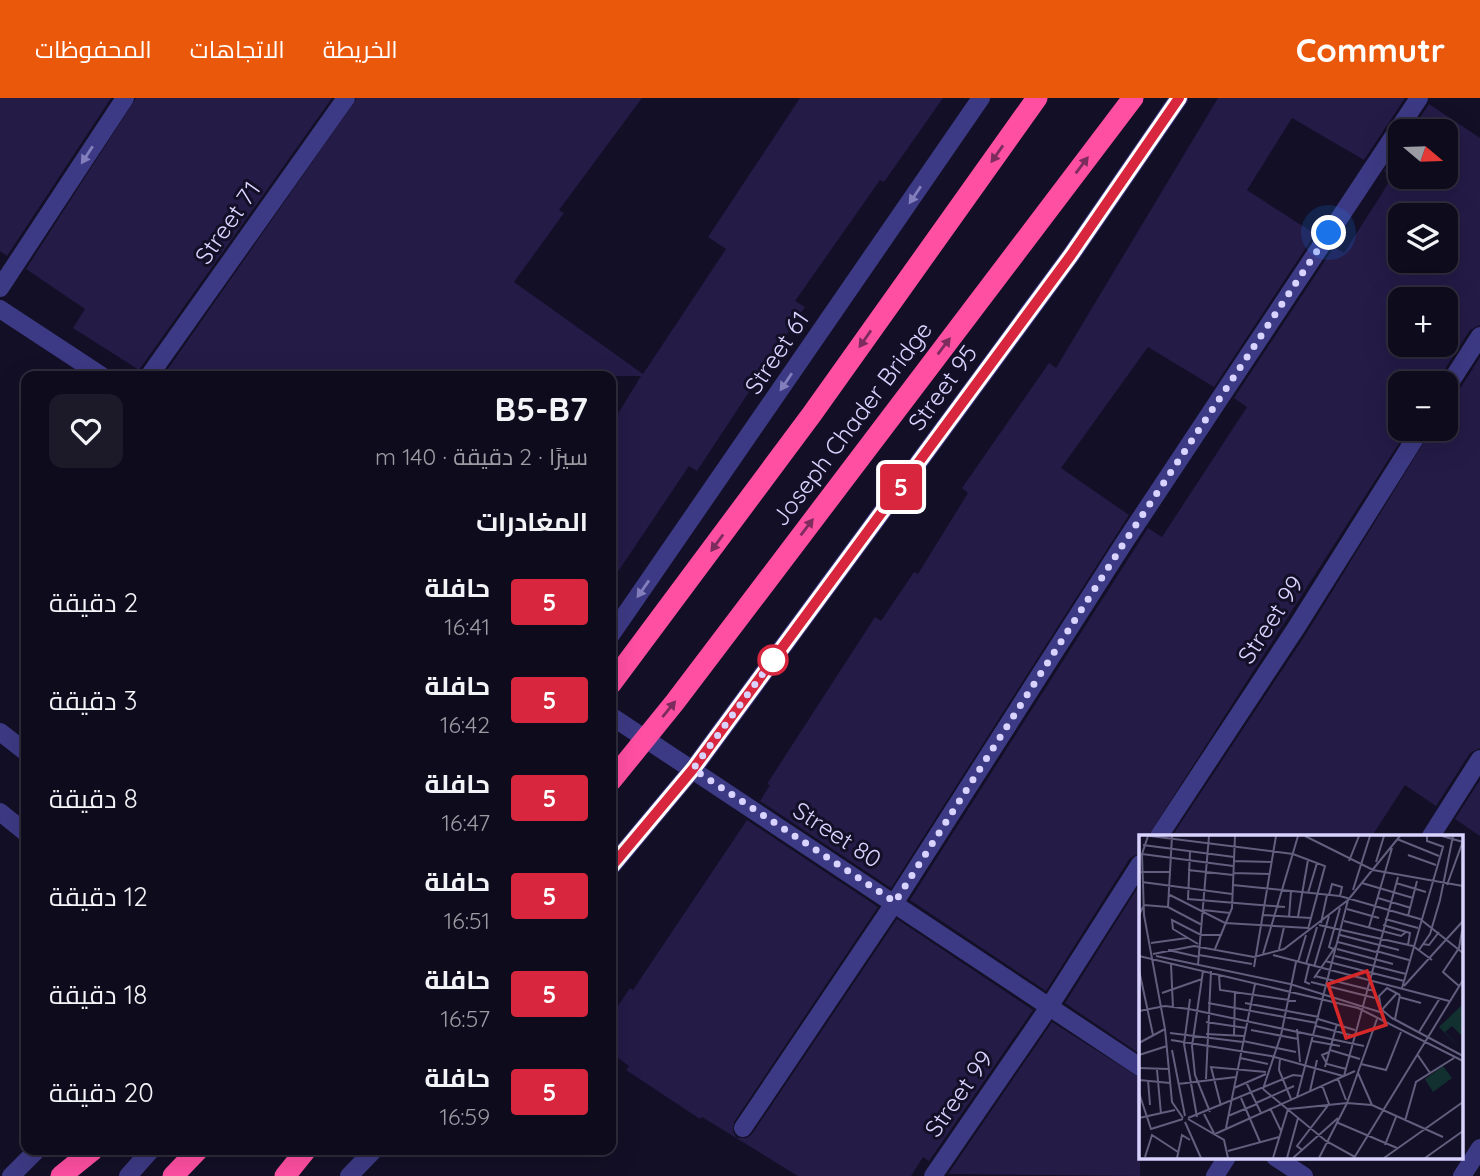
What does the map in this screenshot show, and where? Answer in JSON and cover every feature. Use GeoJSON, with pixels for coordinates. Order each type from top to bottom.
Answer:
{"type":"FeatureCollection","features":[{"type":"Feature","properties":{"kind":"highway","name":"Joseph Chader Bridge"},"geometry":{"type":"LineString","coordinates":[[616,677],[804,424],[1037,98]]}},
{"type":"Feature","properties":{"kind":"highway","name":"Joseph Chader Bridge"},"geometry":{"type":"LineString","coordinates":[[616,775],[675,702],[1133,98]]}},
{"type":"Feature","properties":{"kind":"highway"},"geometry":{"type":"LineString","coordinates":[[61,1176],[87,1155]]}},
{"type":"Feature","properties":{"kind":"highway"},"geometry":{"type":"LineString","coordinates":[[173,1176],[193,1155]]}},
{"type":"Feature","properties":{"kind":"highway"},"geometry":{"type":"LineString","coordinates":[[285,1176],[302,1155]]}},
{"type":"Feature","properties":{"kind":"street"},"geometry":{"type":"LineString","coordinates":[[0,288],[125,98]]}},
{"type":"Feature","properties":{"kind":"street","name":"Street 71"},"geometry":{"type":"LineString","coordinates":[[153,371],[346,98]]}},
{"type":"Feature","properties":{"kind":"street","name":"Street 61"},"geometry":{"type":"LineString","coordinates":[[616,628],[981,98]]}},
{"type":"Feature","properties":{"kind":"street","name":"Street 95"},"geometry":{"type":"LineString","coordinates":[[616,861],[693,769],[1071,255],[1179,98]]}},
{"type":"Feature","properties":{"kind":"street"},"geometry":{"type":"LineString","coordinates":[[743,1128],[895,902],[1124,543],[1419,98]]}},
{"type":"Feature","properties":{"kind":"street"},"geometry":{"type":"LineString","coordinates":[[0,309],[94,371]]}},
{"type":"Feature","properties":{"kind":"street"},"geometry":{"type":"LineString","coordinates":[[1458,371],[1480,336]]}},
{"type":"Feature","properties":{"kind":"street","name":"Street 99"},"geometry":{"type":"LineString","coordinates":[[1159,835],[1296,628],[1413,441]]}},
{"type":"Feature","properties":{"kind":"street","name":"Street 80"},"geometry":{"type":"LineString","coordinates":[[616,719],[1139,1066]]}},
{"type":"Feature","properties":{"kind":"street"},"geometry":{"type":"LineString","coordinates":[[0,732],[21,748]]}},
{"type":"Feature","properties":{"kind":"street"},"geometry":{"type":"LineString","coordinates":[[1432,835],[1480,759]]}},
{"type":"Feature","properties":{"kind":"street"},"geometry":{"type":"LineString","coordinates":[[0,812],[21,829]]}},
{"type":"Feature","properties":{"kind":"street","name":"Street 99"},"geometry":{"type":"LineString","coordinates":[[933,1176],[1049,1007],[1139,866]]}},
{"type":"Feature","properties":{"kind":"street"},"geometry":{"type":"LineString","coordinates":[[1462,1176],[1480,1148]]}},
{"type":"Feature","properties":{"kind":"street"},"geometry":{"type":"LineString","coordinates":[[11,1176],[32,1155]]}},
{"type":"Feature","properties":{"kind":"street"},"geometry":{"type":"LineString","coordinates":[[128,1176],[147,1155]]}},
{"type":"Feature","properties":{"kind":"street"},"geometry":{"type":"LineString","coordinates":[[1215,1176],[1226,1158]]}},
{"type":"Feature","properties":{"kind":"street"},"geometry":{"type":"LineString","coordinates":[[1277,1158],[1304,1176]]}},
{"type":"Feature","properties":{"kind":"street"},"geometry":{"type":"LineString","coordinates":[[349,1176],[369,1162]]}},
{"type":"Feature","properties":{"kind":"building"},"geometry":{"type":"Polygon","coordinates":[[[0,98],[111,98],[7,256],[0,251],[0,98]]]}},
{"type":"Feature","properties":{"kind":"building"},"geometry":{"type":"Polygon","coordinates":[[[136,98],[332,98],[139,370],[73,328],[85,309],[26,269],[136,98]]]}},
{"type":"Feature","properties":{"kind":"building"},"geometry":{"type":"Polygon","coordinates":[[[357,98],[642,98],[559,210],[564,213],[514,282],[643,374],[726,249],[708,237],[800,98],[943,98],[884,182],[880,180],[795,301],[805,307],[697,471],[689,466],[616,575],[616,417],[641,376],[616,376],[616,371],[166,371],[357,98]]]}},
{"type":"Feature","properties":{"kind":"building"},"geometry":{"type":"Polygon","coordinates":[[[1218,98],[1405,98],[1391,119],[1388,119],[1388,124],[1364,160],[1292,118],[1247,190],[1315,234],[1214,387],[1148,347],[1061,468],[1129,515],[891,888],[760,801],[770,785],[767,784],[875,617],[881,621],[914,572],[918,574],[968,493],[962,488],[1049,363],[1056,368],[1218,98]]]}},
{"type":"Feature","properties":{"kind":"building"},"geometry":{"type":"Polygon","coordinates":[[[1429,104],[1452,119],[1419,119],[1429,104]]]}},
{"type":"Feature","properties":{"kind":"building"},"geometry":{"type":"Polygon","coordinates":[[[1458,123],[1480,138],[1480,325],[1470,330],[1458,349],[1458,287],[1388,287],[1388,357],[1453,357],[1444,371],[1388,371],[1388,441],[1400,441],[1149,835],[1139,835],[1139,854],[1130,858],[1046,991],[910,900],[1148,528],[1162,537],[1247,407],[1234,398],[1334,247],[1344,253],[1388,184],[1388,189],[1458,189],[1458,123]]]}},
{"type":"Feature","properties":{"kind":"building"},"geometry":{"type":"Polygon","coordinates":[[[1480,357],[1480,748],[1470,753],[1436,806],[1405,785],[1373,835],[1173,835],[1306,634],[1425,441],[1458,441],[1458,392],[1480,357]]]}},
{"type":"Feature","properties":{"kind":"building"},"geometry":{"type":"Polygon","coordinates":[[[1480,780],[1480,836],[1455,819],[1480,780]]]}},
{"type":"Feature","properties":{"kind":"building"},"geometry":{"type":"Polygon","coordinates":[[[747,820],[878,907],[734,1122],[733,1132],[737,1138],[747,1138],[752,1134],[897,919],[1033,1010],[929,1161],[923,1157],[911,1176],[798,1176],[702,1117],[700,1119],[626,1070],[629,1066],[616,1057],[616,1009],[630,988],[633,990],[747,820]]]}},
{"type":"Feature","properties":{"kind":"building"},"geometry":{"type":"Polygon","coordinates":[[[1139,886],[1139,1053],[1065,1003],[1139,886]]]}},
{"type":"Feature","properties":{"kind":"building"},"geometry":{"type":"Polygon","coordinates":[[[1052,1022],[1139,1077],[1140,1176],[948,1174],[1052,1022]]]}},
{"type":"Feature","properties":{"kind":"bus line","name":"5"},"geometry":{"type":"LineString","coordinates":[[616,861],[693,769],[1071,255],[1179,98]]}},
{"type":"Feature","properties":{"kind":"route"},"geometry":{"type":"LineString","coordinates":[[773,660],[775,657],[693,769],[895,902],[1124,543],[1329,233]]}}]}
